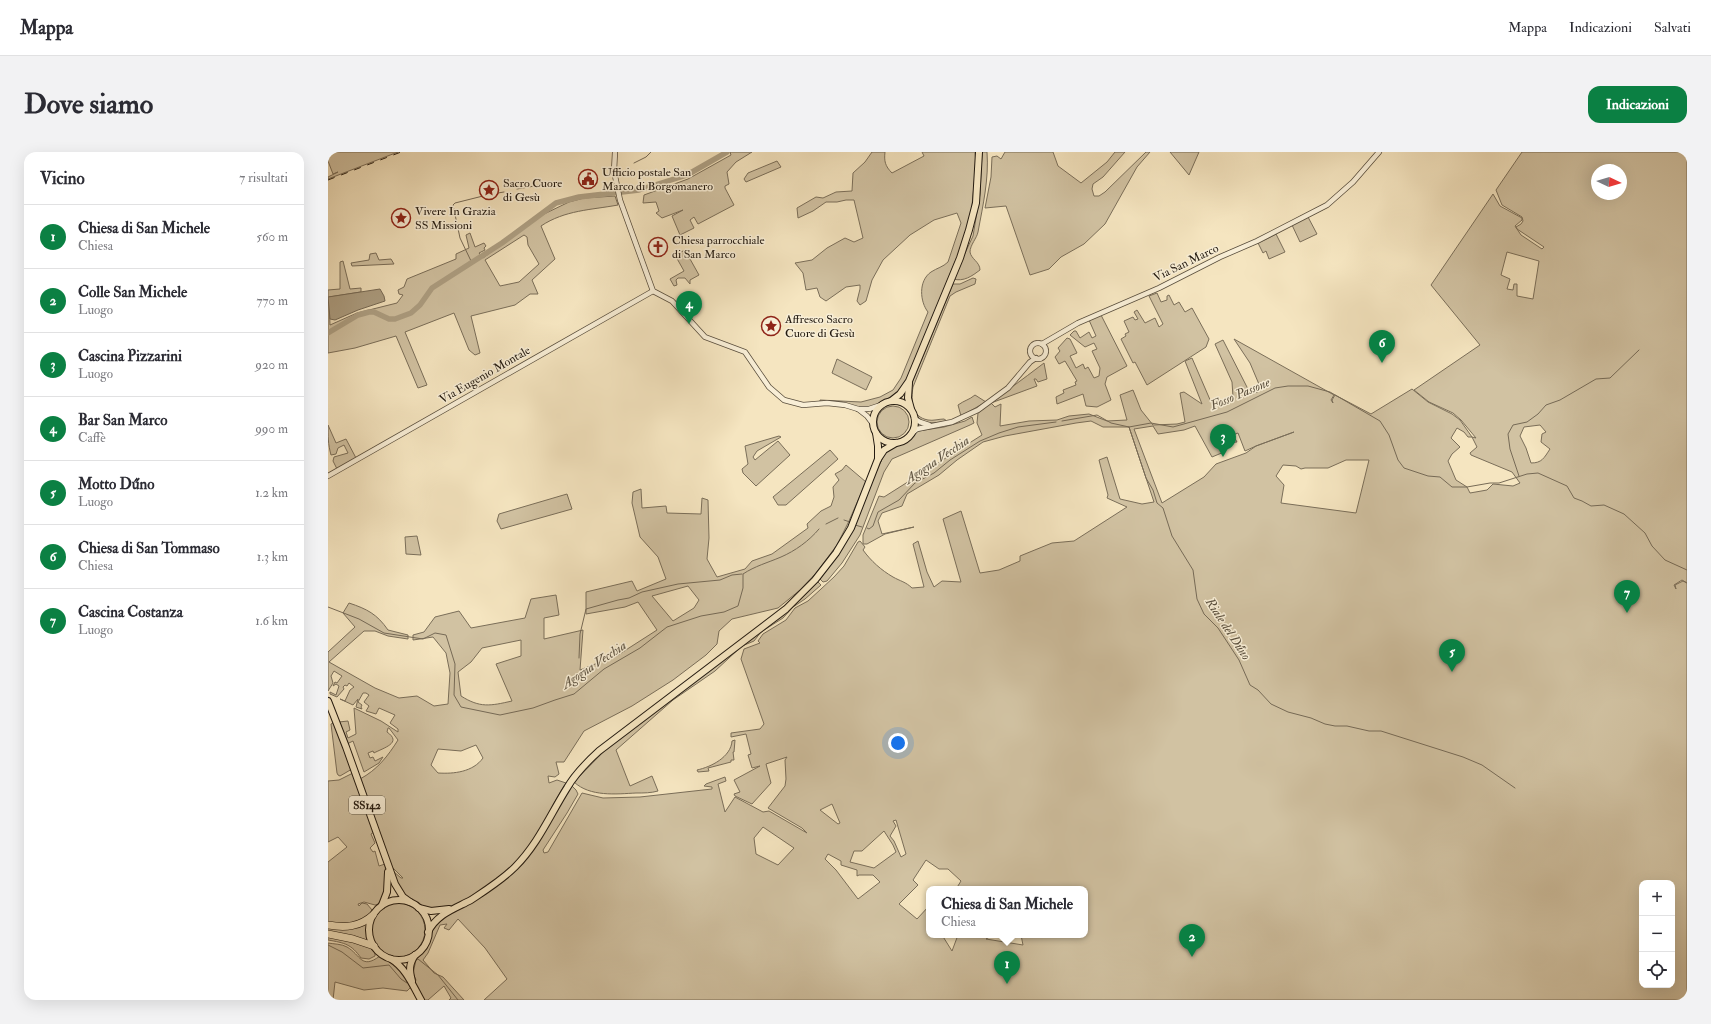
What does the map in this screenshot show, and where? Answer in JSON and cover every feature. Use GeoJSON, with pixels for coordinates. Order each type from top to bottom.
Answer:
{"type":"FeatureCollection","features":[{"type":"Feature","properties":{"kind":"highway"},"geometry":{"type":"LineString","coordinates":[[328,925],[357,925],[367,921],[373,915]]}},
{"type":"Feature","properties":{"kind":"highway"},"geometry":{"type":"LineString","coordinates":[[328,934],[354,938],[374,946]]}},
{"type":"Feature","properties":{"kind":"main road"},"geometry":{"type":"LineString","coordinates":[[878,459],[878,446],[873,424],[876,412],[884,404],[900,394],[909,381],[960,258],[971,226],[977,192],[979,152]]}},
{"type":"Feature","properties":{"kind":"main road"},"geometry":{"type":"LineString","coordinates":[[417,993],[410,963],[415,954],[424,944],[432,924],[451,909],[480,894],[515,867],[536,842],[572,779],[599,751],[786,609],[815,580],[836,553],[850,528],[878,459],[884,450],[896,442],[907,438],[910,434],[914,424],[914,418],[908,398],[909,381]]}},
{"type":"Feature","properties":{"kind":"main road"},"geometry":{"type":"LineString","coordinates":[[891,401],[902,403],[911,410]]}},
{"type":"Feature","properties":{"kind":"main road"},"geometry":{"type":"LineString","coordinates":[[875,432],[884,440],[896,442]]}},
{"type":"Feature","properties":{"kind":"main road","name":"SS142"},"geometry":{"type":"LineString","coordinates":[[328,701],[395,884],[403,897],[410,902]]}},
{"type":"Feature","properties":{"kind":"main road","name":"SS142"},"geometry":{"type":"LineString","coordinates":[[382,905],[389,885],[387,862]]}},
{"type":"Feature","properties":{"kind":"main road"},"geometry":{"type":"LineString","coordinates":[[421,1000],[398,963],[381,954],[374,946],[370,938],[369,931],[373,915],[382,905],[394,900],[410,902],[419,908],[431,911],[451,909]]}},
{"type":"Feature","properties":{"kind":"main road"},"geometry":{"type":"LineString","coordinates":[[419,908],[426,919],[428,932]]}},
{"type":"Feature","properties":{"kind":"main road"},"geometry":{"type":"LineString","coordinates":[[390,958],[403,959],[415,954]]}},
{"type":"Feature","properties":{"kind":"street"},"geometry":{"type":"LineString","coordinates":[[615,152],[614,171],[620,200],[653,291],[672,301],[705,337],[745,352],[769,387],[786,400],[803,405],[836,404],[858,409],[869,409],[884,404]]}},
{"type":"Feature","properties":{"kind":"street","name":"Via San Marco"},"geometry":{"type":"LineString","coordinates":[[1042,344],[1078,323],[1159,288],[1220,257],[1257,242],[1327,205],[1353,182],[1379,152]]}},
{"type":"Feature","properties":{"kind":"street","name":"Via Eugenio Montale"},"geometry":{"type":"LineString","coordinates":[[328,476],[653,291]]}},
{"type":"Feature","properties":{"kind":"street","name":"Via San Marco"},"geometry":{"type":"LineString","coordinates":[[1045,350],[1047,345],[1054,338]]}},
{"type":"Feature","properties":{"kind":"street"},"geometry":{"type":"LineString","coordinates":[[910,434],[917,429],[930,425],[952,422],[978,410],[1008,388],[1030,362],[1043,356],[1045,350],[1042,344],[1038,343],[1033,345],[1030,349],[1030,362]]}},
{"type":"Feature","properties":{"kind":"street"},"geometry":{"type":"LineString","coordinates":[[1031,354],[1036,358]]}},
{"type":"Feature","properties":{"kind":"street"},"geometry":{"type":"LineString","coordinates":[[858,409],[867,416],[873,424]]}},
{"type":"Feature","properties":{"kind":"street"},"geometry":{"type":"LineString","coordinates":[[914,418],[920,422],[930,425]]}},
{"type":"Feature","properties":{"kind":"shaded area"},"geometry":{"type":"Polygon","coordinates":[[[328,152],[398,152],[328,179],[328,177],[338,172],[333,174],[328,161],[328,152]]]}},
{"type":"Feature","properties":{"kind":"shaded area"},"geometry":{"type":"Polygon","coordinates":[[[730,152],[752,152],[736,162],[727,172],[729,184],[725,186],[725,188],[734,205],[698,224],[694,217],[690,220],[694,228],[680,235],[672,216],[683,210],[662,218],[656,213],[659,211],[656,202],[643,203],[644,195],[688,179],[731,155],[730,152]]]}},
{"type":"Feature","properties":{"kind":"shaded area"},"geometry":{"type":"Polygon","coordinates":[[[872,152],[885,152],[886,163],[892,173],[924,156],[922,152],[975,152],[976,164],[971,216],[959,252],[907,380],[899,391],[884,403],[864,408],[842,402],[820,402],[820,400],[861,402],[880,397],[893,390],[901,378],[928,312],[923,303],[922,297],[922,286],[924,281],[931,272],[948,262],[961,223],[957,213],[934,220],[910,235],[883,260],[872,280],[866,301],[860,305],[857,301],[860,285],[846,287],[826,301],[820,297],[817,288],[806,290],[803,273],[795,263],[812,260],[827,248],[845,238],[854,242],[863,238],[854,200],[826,202],[813,211],[798,218],[797,208],[816,197],[823,198],[836,192],[852,191],[853,173],[865,162],[872,152]]]}},
{"type":"Feature","properties":{"kind":"shaded area"},"geometry":{"type":"Polygon","coordinates":[[[982,152],[987,152],[984,202],[978,232],[970,252],[972,257],[979,265],[980,270],[971,276],[957,280],[953,279],[973,236],[980,194],[982,152]]]}},
{"type":"Feature","properties":{"kind":"shaded area"},"geometry":{"type":"Polygon","coordinates":[[[1005,152],[1053,152],[1058,166],[1081,183],[1107,162],[1115,152],[1125,152],[1103,177],[1093,184],[1092,189],[1094,196],[1099,196],[1146,152],[1150,152],[1137,167],[1105,224],[1084,244],[1061,257],[1049,269],[1030,275],[1006,206],[985,208],[991,177],[992,157],[997,156],[1001,159],[1005,152]]]}},
{"type":"Feature","properties":{"kind":"shaded area"},"geometry":{"type":"Polygon","coordinates":[[[1170,152],[1199,152],[1189,175],[1170,152]]]}},
{"type":"Feature","properties":{"kind":"shaded area"},"geometry":{"type":"Polygon","coordinates":[[[1522,152],[1687,152],[1687,583],[1687,1000],[484,1000],[507,979],[485,948],[458,919],[449,930],[444,928],[447,924],[440,925],[428,953],[423,960],[434,973],[443,977],[464,1000],[449,1000],[451,998],[444,986],[428,1000],[423,1000],[413,980],[413,961],[426,946],[431,932],[440,919],[517,868],[572,786],[578,794],[543,850],[544,853],[548,852],[582,793],[603,798],[640,797],[712,789],[712,787],[704,786],[725,777],[726,781],[718,784],[725,812],[735,797],[763,812],[769,811],[807,833],[802,828],[768,808],[785,786],[785,760],[787,757],[766,764],[771,783],[752,804],[735,796],[734,794],[740,792],[734,780],[760,766],[752,768],[748,755],[751,754],[746,734],[731,737],[731,733],[760,729],[764,724],[741,659],[744,649],[760,643],[758,641],[763,634],[786,620],[795,608],[808,601],[834,577],[844,566],[858,542],[860,541],[865,547],[863,550],[880,568],[912,588],[924,587],[913,544],[918,541],[927,572],[934,587],[942,581],[961,582],[943,519],[961,511],[980,573],[999,570],[1020,561],[1020,556],[1052,543],[1074,541],[1127,507],[1107,498],[1108,495],[1099,460],[1107,457],[1120,499],[1142,504],[1154,502],[1129,427],[1103,427],[1091,421],[1076,423],[1005,436],[983,442],[957,460],[939,475],[907,494],[902,506],[882,513],[878,521],[882,534],[914,527],[885,534],[867,544],[863,544],[863,535],[879,496],[884,497],[982,435],[977,423],[978,413],[994,400],[1044,363],[1047,379],[1038,382],[1034,379],[1037,386],[991,403],[995,407],[1001,404],[1000,426],[1029,421],[1057,420],[1069,416],[1089,414],[1107,421],[1127,420],[1120,395],[1133,390],[1141,410],[1153,425],[1177,424],[1185,422],[1180,393],[1184,392],[1202,404],[1185,361],[1192,358],[1211,402],[1223,403],[1233,397],[1232,382],[1215,344],[1223,340],[1250,393],[1258,392],[1261,389],[1250,363],[1234,339],[1334,395],[1331,400],[1333,403],[1332,400],[1335,395],[1371,414],[1412,389],[1428,402],[1452,414],[1460,420],[1472,437],[1476,438],[1461,420],[1453,413],[1429,402],[1414,390],[1480,345],[1431,285],[1493,194],[1500,206],[1522,218],[1522,220],[1515,226],[1517,229],[1516,227],[1523,221],[1522,217],[1502,205],[1496,190],[1522,152]],[[1517,229],[1521,235],[1542,249],[1544,247],[1517,229]],[[1507,252],[1501,275],[1510,279],[1507,289],[1513,290],[1514,284],[1517,284],[1517,296],[1533,299],[1539,261],[1507,252]],[[1540,425],[1524,427],[1520,436],[1531,463],[1535,463],[1540,461],[1550,449],[1541,442],[1542,434],[1546,432],[1540,425]],[[1153,426],[1134,429],[1162,503],[1204,477],[1216,464],[1246,453],[1256,446],[1245,451],[1238,433],[1233,435],[1237,442],[1225,443],[1224,452],[1212,457],[1195,426],[1184,430],[1158,434],[1153,426]],[[1457,428],[1451,438],[1460,447],[1452,454],[1448,461],[1456,480],[1467,487],[1470,493],[1487,490],[1493,484],[1513,486],[1520,483],[1512,472],[1471,455],[1470,453],[1477,447],[1472,437],[1468,437],[1464,432],[1457,428]],[[1346,460],[1328,468],[1301,469],[1296,466],[1283,465],[1276,476],[1284,485],[1281,503],[1356,513],[1369,460],[1346,460]],[[1682,580],[1674,585],[1676,589],[1675,585],[1683,581],[1687,583],[1682,580]],[[832,804],[820,810],[838,824],[840,823],[832,804]],[[896,820],[893,821],[896,826],[890,836],[894,841],[901,857],[906,854],[896,820]],[[763,827],[754,838],[756,854],[778,865],[794,848],[763,827]],[[884,831],[862,851],[854,851],[850,862],[874,868],[896,852],[884,831]],[[828,854],[825,859],[836,870],[858,899],[880,882],[873,875],[857,876],[857,870],[841,865],[841,861],[828,854]]]}},
{"type":"Feature","properties":{"kind":"shaded area"},"geometry":{"type":"Polygon","coordinates":[[[777,161],[781,167],[746,182],[744,179],[748,173],[777,161]]]}},
{"type":"Feature","properties":{"kind":"shaded area"},"geometry":{"type":"Polygon","coordinates":[[[615,196],[618,205],[569,214],[541,226],[555,259],[532,280],[538,294],[530,294],[515,305],[471,316],[480,353],[475,355],[469,350],[454,313],[405,332],[427,385],[418,388],[396,336],[355,348],[328,353],[328,290],[340,289],[340,262],[343,261],[350,289],[361,288],[361,292],[329,297],[330,325],[357,313],[397,303],[403,295],[399,294],[398,290],[404,287],[407,279],[456,259],[456,254],[469,248],[466,235],[470,233],[475,247],[484,243],[486,246],[484,248],[485,250],[479,253],[483,258],[542,215],[569,202],[584,198],[615,196]],[[524,235],[485,260],[500,286],[519,282],[539,264],[528,245],[527,237],[524,235]]]}},
{"type":"Feature","properties":{"kind":"shaded area"},"geometry":{"type":"Polygon","coordinates":[[[1308,217],[1317,234],[1300,242],[1292,225],[1308,217]]]}},
{"type":"Feature","properties":{"kind":"shaded area"},"geometry":{"type":"Polygon","coordinates":[[[1276,234],[1285,252],[1269,259],[1266,251],[1263,253],[1258,243],[1276,234]]]}},
{"type":"Feature","properties":{"kind":"shaded area"},"geometry":{"type":"Polygon","coordinates":[[[685,250],[699,275],[690,280],[690,284],[685,278],[678,278],[676,280],[677,285],[674,286],[670,279],[684,271],[675,255],[685,250]]]}},
{"type":"Feature","properties":{"kind":"shaded area"},"geometry":{"type":"Polygon","coordinates":[[[376,253],[379,260],[391,259],[394,264],[352,266],[351,263],[369,260],[370,254],[376,253]]]}},
{"type":"Feature","properties":{"kind":"shaded area"},"geometry":{"type":"Polygon","coordinates":[[[973,278],[976,279],[975,284],[950,296],[913,387],[912,402],[915,412],[918,415],[928,420],[944,419],[947,421],[937,423],[921,420],[912,409],[910,401],[912,383],[953,284],[960,284],[973,278]]]}},
{"type":"Feature","properties":{"kind":"shaded area"},"geometry":{"type":"Polygon","coordinates":[[[380,289],[385,301],[335,320],[330,319],[328,297],[380,289]]]}},
{"type":"Feature","properties":{"kind":"shaded area"},"geometry":{"type":"Polygon","coordinates":[[[1157,293],[1161,302],[1167,300],[1167,296],[1169,295],[1174,305],[1179,302],[1185,312],[1192,308],[1209,339],[1206,347],[1147,385],[1135,362],[1133,363],[1121,339],[1129,332],[1124,321],[1133,317],[1135,320],[1138,319],[1134,312],[1137,310],[1145,323],[1155,318],[1159,327],[1163,324],[1149,296],[1157,293]]]}},
{"type":"Feature","properties":{"kind":"shaded area"},"geometry":{"type":"Polygon","coordinates":[[[1101,315],[1127,366],[1107,377],[1105,384],[1111,400],[1097,407],[1086,406],[1083,394],[1057,404],[1056,397],[1064,393],[1063,390],[1076,385],[1075,382],[1077,381],[1065,361],[1059,364],[1055,357],[1060,351],[1058,348],[1067,338],[1070,339],[1077,353],[1070,356],[1076,368],[1083,364],[1085,369],[1088,367],[1094,378],[1099,376],[1100,368],[1092,351],[1097,349],[1094,343],[1085,347],[1070,335],[1076,331],[1080,338],[1089,332],[1092,338],[1096,336],[1089,320],[1101,315]]]}},
{"type":"Feature","properties":{"kind":"shaded area"},"geometry":{"type":"Polygon","coordinates":[[[837,359],[872,377],[866,390],[832,373],[837,359]]]}},
{"type":"Feature","properties":{"kind":"shaded area"},"geometry":{"type":"Polygon","coordinates":[[[975,395],[986,402],[961,416],[958,405],[975,395]]]}},
{"type":"Feature","properties":{"kind":"shaded area"},"geometry":{"type":"Polygon","coordinates":[[[896,406],[902,408],[907,413],[909,422],[907,431],[902,436],[890,438],[884,436],[879,431],[877,419],[879,413],[884,408],[896,406]]]}},
{"type":"Feature","properties":{"kind":"shaded area"},"geometry":{"type":"Polygon","coordinates":[[[972,417],[974,423],[892,459],[884,472],[860,535],[842,563],[827,581],[823,582],[820,579],[835,559],[885,453],[918,431],[944,427],[965,421],[972,417]]]}},
{"type":"Feature","properties":{"kind":"shaded area"},"geometry":{"type":"Polygon","coordinates":[[[328,425],[336,443],[346,439],[356,458],[337,469],[333,461],[334,457],[348,453],[344,445],[338,448],[336,454],[331,455],[328,440],[328,425]]]}},
{"type":"Feature","properties":{"kind":"shaded area"},"geometry":{"type":"Polygon","coordinates":[[[779,436],[781,437],[757,451],[753,457],[755,460],[778,441],[790,455],[756,486],[743,473],[742,469],[748,464],[745,446],[779,436]]]}},
{"type":"Feature","properties":{"kind":"shaded area"},"geometry":{"type":"Polygon","coordinates":[[[830,450],[838,459],[786,505],[778,505],[773,497],[830,450]]]}},
{"type":"Feature","properties":{"kind":"shaded area"},"geometry":{"type":"Polygon","coordinates":[[[846,465],[866,482],[837,545],[816,573],[800,590],[778,608],[732,619],[719,631],[717,644],[706,655],[673,680],[632,706],[584,731],[564,762],[556,762],[559,774],[555,777],[548,776],[549,783],[557,780],[566,783],[536,837],[516,863],[482,891],[455,905],[442,909],[431,910],[412,902],[402,894],[393,871],[403,878],[390,865],[360,779],[382,762],[398,740],[388,728],[387,732],[393,739],[392,742],[390,745],[374,753],[373,751],[368,753],[370,758],[373,757],[375,761],[383,757],[379,763],[364,772],[353,741],[347,744],[339,722],[348,721],[350,730],[346,732],[348,738],[356,734],[354,708],[381,721],[398,732],[398,729],[390,723],[395,715],[379,708],[376,714],[366,711],[369,706],[364,702],[369,695],[366,693],[363,693],[358,702],[362,705],[362,709],[356,707],[358,699],[353,705],[340,699],[345,701],[350,690],[354,687],[349,683],[347,686],[345,685],[343,687],[344,689],[337,697],[330,694],[330,692],[336,695],[339,686],[336,684],[333,686],[342,676],[334,671],[331,676],[333,683],[328,691],[328,652],[355,627],[343,613],[349,603],[376,616],[388,630],[408,635],[408,639],[388,636],[375,631],[364,631],[329,662],[375,688],[399,698],[417,696],[434,706],[448,704],[450,673],[446,653],[433,637],[413,640],[413,635],[424,632],[435,617],[459,611],[471,628],[525,618],[531,599],[556,595],[559,615],[544,618],[544,639],[583,630],[580,670],[618,655],[657,630],[638,602],[625,607],[586,614],[586,592],[632,581],[637,591],[666,579],[658,557],[640,537],[632,503],[633,492],[641,489],[642,508],[666,506],[667,513],[701,514],[702,498],[708,500],[709,538],[707,559],[717,577],[745,569],[752,561],[772,554],[808,528],[807,524],[821,511],[831,506],[834,497],[833,487],[839,480],[835,474],[842,470],[846,465]],[[688,586],[652,596],[673,621],[694,608],[699,600],[688,586]],[[521,640],[482,648],[471,662],[458,672],[461,696],[474,703],[485,705],[512,701],[496,664],[521,656],[521,640]],[[476,745],[461,751],[438,749],[431,765],[438,773],[450,773],[469,769],[479,763],[483,758],[476,745]]]}},
{"type":"Feature","properties":{"kind":"shaded area"},"geometry":{"type":"Polygon","coordinates":[[[567,494],[572,509],[501,529],[497,521],[499,514],[567,494]]]}},
{"type":"Feature","properties":{"kind":"shaded area"},"geometry":{"type":"Polygon","coordinates":[[[417,536],[421,555],[406,554],[405,537],[417,536]]]}},
{"type":"Feature","properties":{"kind":"shaded area"},"geometry":{"type":"Polygon","coordinates":[[[817,581],[821,585],[793,607],[783,618],[761,632],[754,641],[742,646],[715,671],[673,700],[616,750],[630,786],[652,776],[658,791],[645,793],[604,794],[580,787],[574,782],[608,747],[817,581]]]}},
{"type":"Feature","properties":{"kind":"shaded area"},"geometry":{"type":"Polygon","coordinates":[[[335,722],[352,769],[340,776],[337,773],[331,724],[335,722]]]}},
{"type":"Feature","properties":{"kind":"shaded area"},"geometry":{"type":"Polygon","coordinates":[[[735,740],[733,752],[734,760],[708,768],[709,771],[698,772],[697,770],[714,764],[724,756],[731,747],[732,741],[735,740]]]}},
{"type":"Feature","properties":{"kind":"shaded area"},"geometry":{"type":"Polygon","coordinates":[[[353,773],[374,832],[371,834],[375,843],[370,848],[373,852],[375,851],[379,866],[385,864],[387,888],[380,904],[375,905],[364,902],[358,904],[359,906],[362,903],[367,904],[372,910],[372,913],[361,922],[328,924],[328,862],[347,847],[338,837],[328,842],[328,781],[339,780],[353,773]]]}},
{"type":"Feature","properties":{"kind":"shaded area"},"geometry":{"type":"Polygon","coordinates":[[[398,903],[408,905],[417,911],[423,920],[425,930],[423,940],[417,949],[408,955],[398,957],[388,955],[379,949],[373,940],[371,930],[373,920],[379,911],[388,905],[398,903]]]}},
{"type":"Feature","properties":{"kind":"shaded area"},"geometry":{"type":"Polygon","coordinates":[[[367,922],[367,931],[370,943],[328,933],[328,925],[367,922]]]}},
{"type":"Feature","properties":{"kind":"shaded area"},"geometry":{"type":"Polygon","coordinates":[[[328,936],[370,946],[375,951],[375,956],[369,959],[361,958],[351,947],[343,943],[328,940],[328,936]]]}},
{"type":"Feature","properties":{"kind":"shaded area"},"geometry":{"type":"Polygon","coordinates":[[[328,943],[347,947],[365,961],[369,962],[380,956],[397,964],[411,987],[407,991],[383,988],[364,990],[335,982],[333,1000],[328,1000],[328,943]]]}},
{"type":"Feature","properties":{"kind":"waterway"},"geometry":{"type":"LineString","coordinates":[[634,163],[646,157],[651,152]]}},
{"type":"Feature","properties":{"kind":"waterway"},"geometry":{"type":"LineString","coordinates":[[328,333],[358,315],[369,312],[374,312],[389,319],[395,319],[411,313],[420,305],[432,288],[502,243],[556,203],[579,197],[639,190],[687,175],[727,152]]}},
{"type":"Feature","properties":{"kind":"waterway"},"geometry":{"type":"LineString","coordinates":[[517,189],[546,184]]}},
{"type":"Feature","properties":{"kind":"waterway"},"geometry":{"type":"LineString","coordinates":[[498,193],[504,192]]}},
{"type":"Feature","properties":{"kind":"waterway"},"geometry":{"type":"LineString","coordinates":[[490,195],[494,194]]}},
{"type":"Feature","properties":{"kind":"waterway"},"geometry":{"type":"LineString","coordinates":[[472,263],[460,238],[453,205],[455,203],[487,195]]}},
{"type":"Feature","properties":{"kind":"waterway"},"geometry":{"type":"LineString","coordinates":[[1519,476],[1510,449],[1508,434],[1513,425],[1527,422],[1538,414],[1546,405],[1560,400],[1596,379],[1610,378],[1639,350]]}},
{"type":"Feature","properties":{"kind":"waterway","name":"Fosso Passone"},"geometry":{"type":"LineString","coordinates":[[1062,421],[1097,415],[1111,423],[1129,427],[1151,423],[1173,427],[1227,412],[1275,388],[1288,386],[1308,386],[1330,392],[1380,421],[1389,435],[1398,460],[1404,468],[1428,476],[1440,477],[1452,487],[1467,487],[1499,483],[1527,474],[1538,473],[1567,486],[1574,498],[1591,506],[1604,505],[1624,514],[1645,533],[1652,546],[1665,560],[1687,570]]}},
{"type":"Feature","properties":{"kind":"waterway","name":"Agogna Vecchia"},"geometry":{"type":"LineString","coordinates":[[867,528],[869,529],[873,526],[878,512],[899,500],[915,483],[934,473],[950,460],[980,441],[1018,427],[1056,422]]}},
{"type":"Feature","properties":{"kind":"waterway","name":"Riale del Dűno"},"geometry":{"type":"LineString","coordinates":[[1129,427],[1146,478],[1153,490],[1157,503],[1163,508],[1172,536],[1193,570],[1197,599],[1204,614],[1218,628],[1239,660],[1250,685],[1258,690],[1271,704],[1288,712],[1311,718],[1325,724],[1347,726],[1369,731],[1381,731],[1463,757],[1482,765],[1515,788]]}},
{"type":"Feature","properties":{"kind":"waterway","name":"Agogna Vecchia"},"geometry":{"type":"LineString","coordinates":[[826,524],[838,518]]}},
{"type":"Feature","properties":{"kind":"waterway","name":"Agogna Vecchia"},"geometry":{"type":"LineString","coordinates":[[844,520],[850,522]]}},
{"type":"Feature","properties":{"kind":"waterway","name":"Agogna Vecchia"},"geometry":{"type":"LineString","coordinates":[[855,525],[862,527]]}},
{"type":"Feature","properties":{"kind":"waterway","name":"Agogna Vecchia"},"geometry":{"type":"LineString","coordinates":[[328,607],[359,619],[384,633],[423,639],[435,633],[446,635],[455,664],[454,695],[461,707],[500,715],[533,708],[574,694],[604,669],[640,648],[667,627],[701,616],[724,612],[738,606],[743,588],[743,574],[791,552],[806,542],[819,529]]}},
{"type":"Feature","properties":{"kind":"waterway"},"geometry":{"type":"LineString","coordinates":[[579,658],[580,634],[586,609],[629,598],[642,592],[678,584],[720,580],[732,575],[742,574]]}},
{"type":"Feature","properties":{"kind":"waterway"},"geometry":{"type":"LineString","coordinates":[[328,945],[342,952],[363,968],[389,965],[401,979],[407,983]]}},
{"type":"Feature","properties":{"kind":"waterway"},"geometry":{"type":"LineString","coordinates":[[416,980],[413,973],[416,960],[418,959],[438,975],[458,1000]]}},
{"type":"Feature","properties":{"kind":"railway"},"geometry":{"type":"LineString","coordinates":[[328,180],[401,152]]}},
{"type":"Feature","properties":{"kind":"place","name":"Ufficio postale San Marco di Borgomanero"},"geometry":{"type":"Point","coordinates":[588,179]}},
{"type":"Feature","properties":{"kind":"place","name":"Sacro Cuore di Gesù"},"geometry":{"type":"Point","coordinates":[489,190]}},
{"type":"Feature","properties":{"kind":"place","name":"Vivere In Grazia SS Missioni"},"geometry":{"type":"Point","coordinates":[401,218]}},
{"type":"Feature","properties":{"kind":"place","name":"Chiesa parrocchiale di San Marco"},"geometry":{"type":"Point","coordinates":[658,247]}},
{"type":"Feature","properties":{"kind":"place","name":"Bar San Marco"},"geometry":{"type":"Point","coordinates":[689,324]}},
{"type":"Feature","properties":{"kind":"place","name":"Affresco Sacro Cuore di Gesù"},"geometry":{"type":"Point","coordinates":[771,326]}},
{"type":"Feature","properties":{"kind":"place","name":"Chiesa di San Tommaso"},"geometry":{"type":"Point","coordinates":[1382,363]}},
{"type":"Feature","properties":{"kind":"place","name":"Cascina Pizzarini"},"geometry":{"type":"Point","coordinates":[1223,457]}},
{"type":"Feature","properties":{"kind":"place","name":"Cascina Costanza"},"geometry":{"type":"Point","coordinates":[1627,613]}},
{"type":"Feature","properties":{"kind":"place","name":"Motto Dűno"},"geometry":{"type":"Point","coordinates":[1452,672]}},
{"type":"Feature","properties":{"kind":"place","name":"Colle San Michele"},"geometry":{"type":"Point","coordinates":[1192,957]}},
{"type":"Feature","properties":{"kind":"place","name":"Chiesa di San Michele"},"geometry":{"type":"Point","coordinates":[1007,984]}}]}
